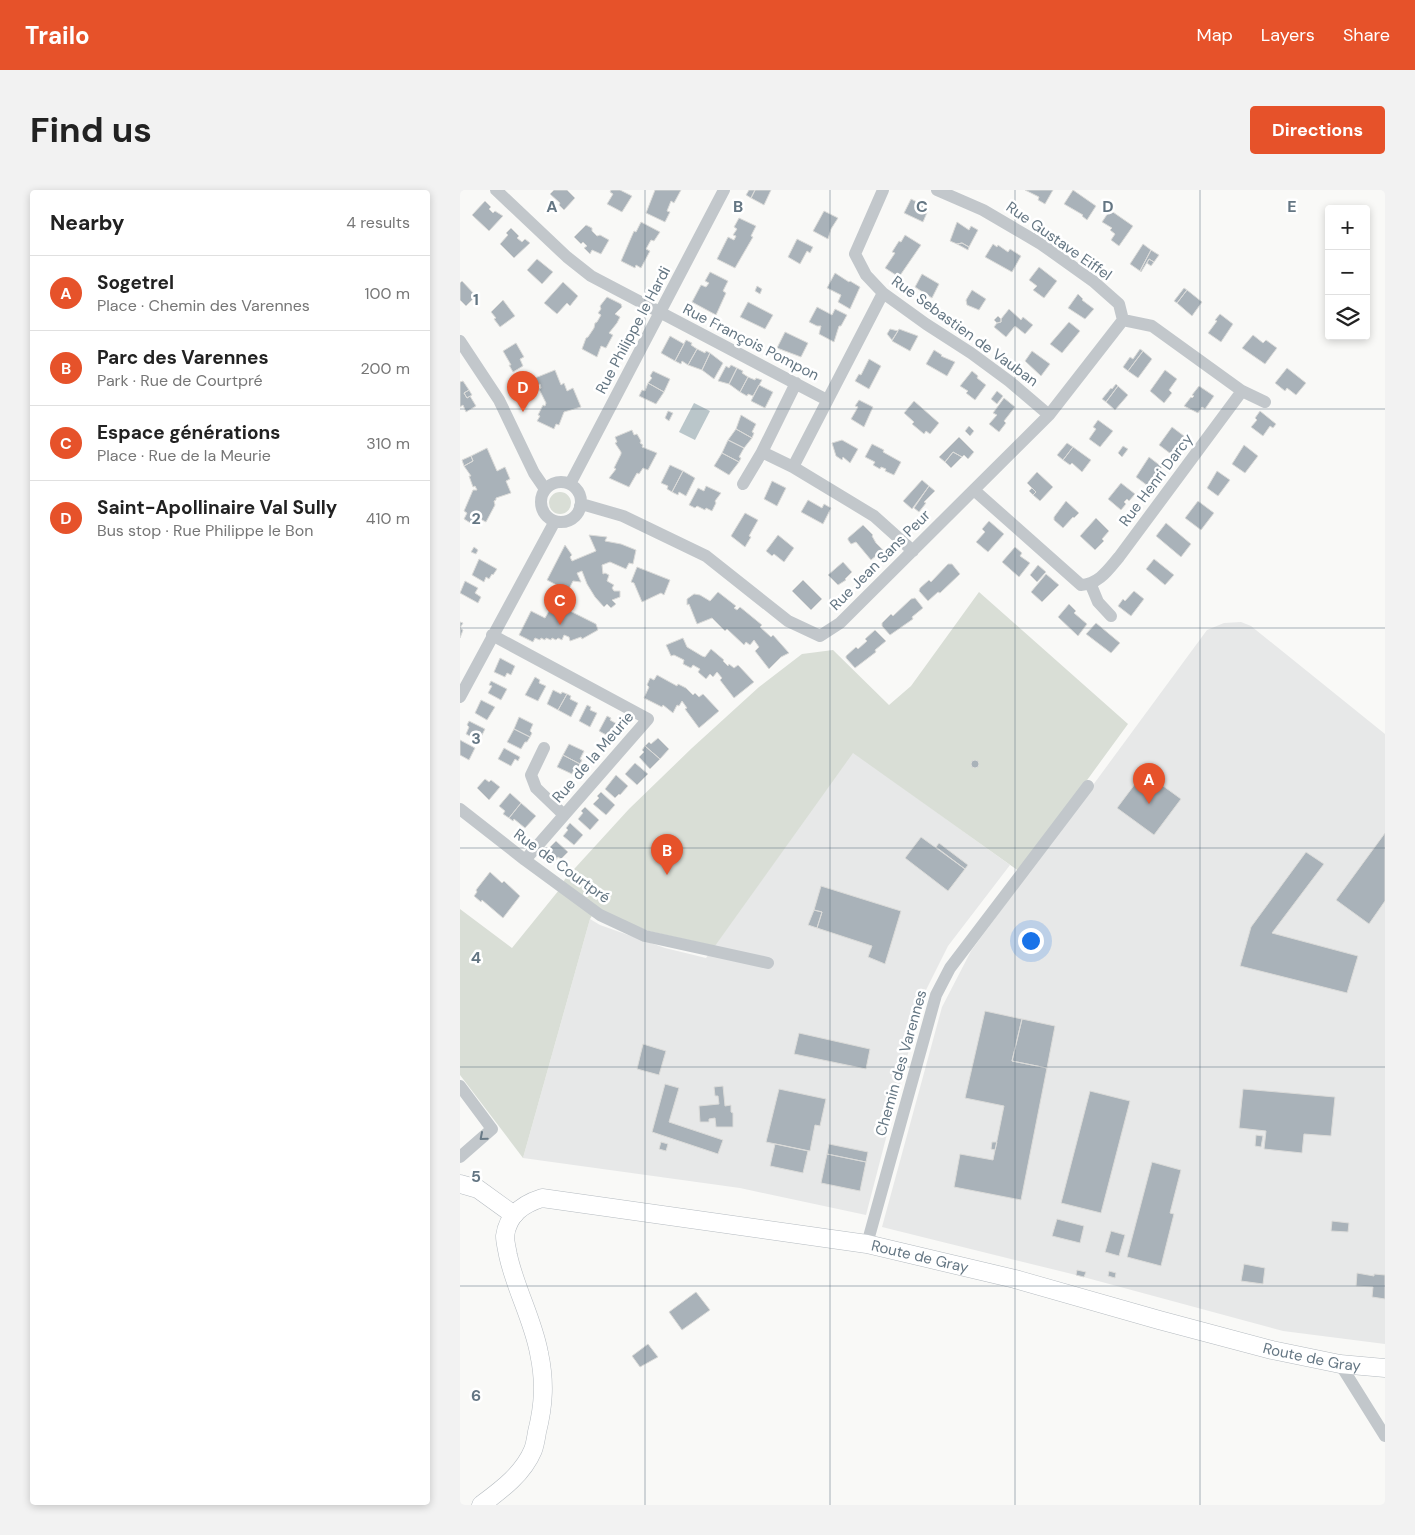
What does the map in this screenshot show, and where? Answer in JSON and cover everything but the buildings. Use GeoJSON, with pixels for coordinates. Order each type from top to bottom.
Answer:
{"type":"FeatureCollection","features":[{"type":"Feature","properties":{"kind":"main road"},"geometry":{"type":"LineString","coordinates":[[460,1184],[478,1189],[514,1215],[508,1226],[505,1238],[512,1271],[539,1351],[544,1378],[543,1408],[533,1450],[521,1471],[481,1505]]}},
{"type":"Feature","properties":{"kind":"main road","name":"Route de Gray"},"geometry":{"type":"LineString","coordinates":[[514,1215],[527,1203],[542,1198],[556,1199],[866,1244],[1015,1279],[1272,1350],[1340,1364],[1385,1368]]}},
{"type":"Feature","properties":{"kind":"street","name":"Rue François Pompon"},"geometry":{"type":"LineString","coordinates":[[496,190],[567,257],[591,276],[827,400]]}},
{"type":"Feature","properties":{"kind":"street","name":"Rue Philippe le Hardi"},"geometry":{"type":"LineString","coordinates":[[570,484],[724,190]]}},
{"type":"Feature","properties":{"kind":"street","name":"Rue Sebastien de Vauban"},"geometry":{"type":"LineString","coordinates":[[883,190],[855,254],[866,275],[883,293],[926,324],[972,353],[1049,415]]}},
{"type":"Feature","properties":{"kind":"street","name":"Rue Gustave Eiffel"},"geometry":{"type":"LineString","coordinates":[[937,190],[984,210],[1048,250],[1092,281],[1119,304],[1123,320]]}},
{"type":"Feature","properties":{"kind":"street"},"geometry":{"type":"LineString","coordinates":[[793,467],[883,293]]}},
{"type":"Feature","properties":{"kind":"street"},"geometry":{"type":"LineString","coordinates":[[1123,320],[1152,326],[1242,391],[1265,402]]}},
{"type":"Feature","properties":{"kind":"street","name":"Rue Jean Sans Peur"},"geometry":{"type":"LineString","coordinates":[[580,506],[585,505],[623,516],[706,556],[788,621],[820,636],[840,623],[1049,415],[1123,320]]}},
{"type":"Feature","properties":{"kind":"street"},"geometry":{"type":"LineString","coordinates":[[460,341],[499,400],[534,473],[545,489]]}},
{"type":"Feature","properties":{"kind":"street"},"geometry":{"type":"LineString","coordinates":[[743,484],[762,452],[796,383]]}},
{"type":"Feature","properties":{"kind":"street","name":"Rue Henri Darcy"},"geometry":{"type":"LineString","coordinates":[[1091,585],[1102,578],[1119,557],[1242,391]]}},
{"type":"Feature","properties":{"kind":"street"},"geometry":{"type":"LineString","coordinates":[[762,452],[793,467],[874,516],[913,551]]}},
{"type":"Feature","properties":{"kind":"street"},"geometry":{"type":"LineString","coordinates":[[565,482],[570,484],[579,494],[580,506],[573,517],[562,522],[549,518],[542,508],[542,495],[545,489],[554,483],[565,482]]}},
{"type":"Feature","properties":{"kind":"street"},"geometry":{"type":"LineString","coordinates":[[974,490],[1081,585],[1091,585],[1098,602],[1111,616]]}},
{"type":"Feature","properties":{"kind":"street"},"geometry":{"type":"LineString","coordinates":[[460,697],[555,521]]}},
{"type":"Feature","properties":{"kind":"street","name":"Rue de la Meurie"},"geometry":{"type":"LineString","coordinates":[[492,635],[648,719],[525,860]]}},
{"type":"Feature","properties":{"kind":"street"},"geometry":{"type":"LineString","coordinates":[[544,748],[531,775],[536,788],[564,815]]}},
{"type":"Feature","properties":{"kind":"street","name":"Chemin des Varennes"},"geometry":{"type":"LineString","coordinates":[[866,1244],[936,995],[950,968],[1088,786]]}},
{"type":"Feature","properties":{"kind":"street","name":"Rue de Courtpré"},"geometry":{"type":"LineString","coordinates":[[460,809],[600,916],[645,936],[768,963]]}},
{"type":"Feature","properties":{"kind":"street"},"geometry":{"type":"LineString","coordinates":[[460,1086],[492,1129],[460,1157]]}},
{"type":"Feature","properties":{"kind":"street"},"geometry":{"type":"LineString","coordinates":[[1340,1364],[1385,1436]]}},
{"type":"Feature","properties":{"kind":"shaded area"},"geometry":{"type":"Polygon","coordinates":[[[694,403],[710,411],[695,440],[679,432],[694,403]]]}},
{"type":"Feature","properties":{"kind":"shaded area"},"geometry":{"type":"Polygon","coordinates":[[[560,492],[568,495],[571,503],[568,511],[560,514],[552,511],[549,503],[552,495],[560,492]]]}},
{"type":"Feature","properties":{"kind":"shaded area"},"geometry":{"type":"Polygon","coordinates":[[[979,592],[1128,724],[1020,872],[853,753],[715,946],[648,931],[596,909],[590,919],[523,1158],[460,1075],[460,909],[512,948],[559,890],[565,879],[629,809],[759,687],[802,654],[833,650],[889,705],[911,686],[979,592]]]}},
{"type":"Feature","properties":{"kind":"shaded area"},"geometry":{"type":"Polygon","coordinates":[[[1241,622],[1251,626],[1385,734],[1385,1344],[1283,1331],[1076,1275],[882,1227],[942,1007],[971,951],[1207,630],[1224,623],[1241,622]]]}},
{"type":"Feature","properties":{"kind":"shaded area"},"geometry":{"type":"Polygon","coordinates":[[[853,752],[1010,865],[948,946],[923,996],[866,1215],[740,1188],[523,1158],[590,919],[600,925],[665,948],[706,958],[853,752]]]}},
{"type":"Feature","properties":{"kind":"place","name":"Saint-Apollinaire Val Sully"},"geometry":{"type":"Point","coordinates":[523,412]}},
{"type":"Feature","properties":{"kind":"place","name":"Espace générations"},"geometry":{"type":"Point","coordinates":[560,625]}},
{"type":"Feature","properties":{"kind":"place","name":"Sogetrel"},"geometry":{"type":"Point","coordinates":[1149,804]}},
{"type":"Feature","properties":{"kind":"place","name":"Parc des Varennes"},"geometry":{"type":"Point","coordinates":[667,875]}}]}
